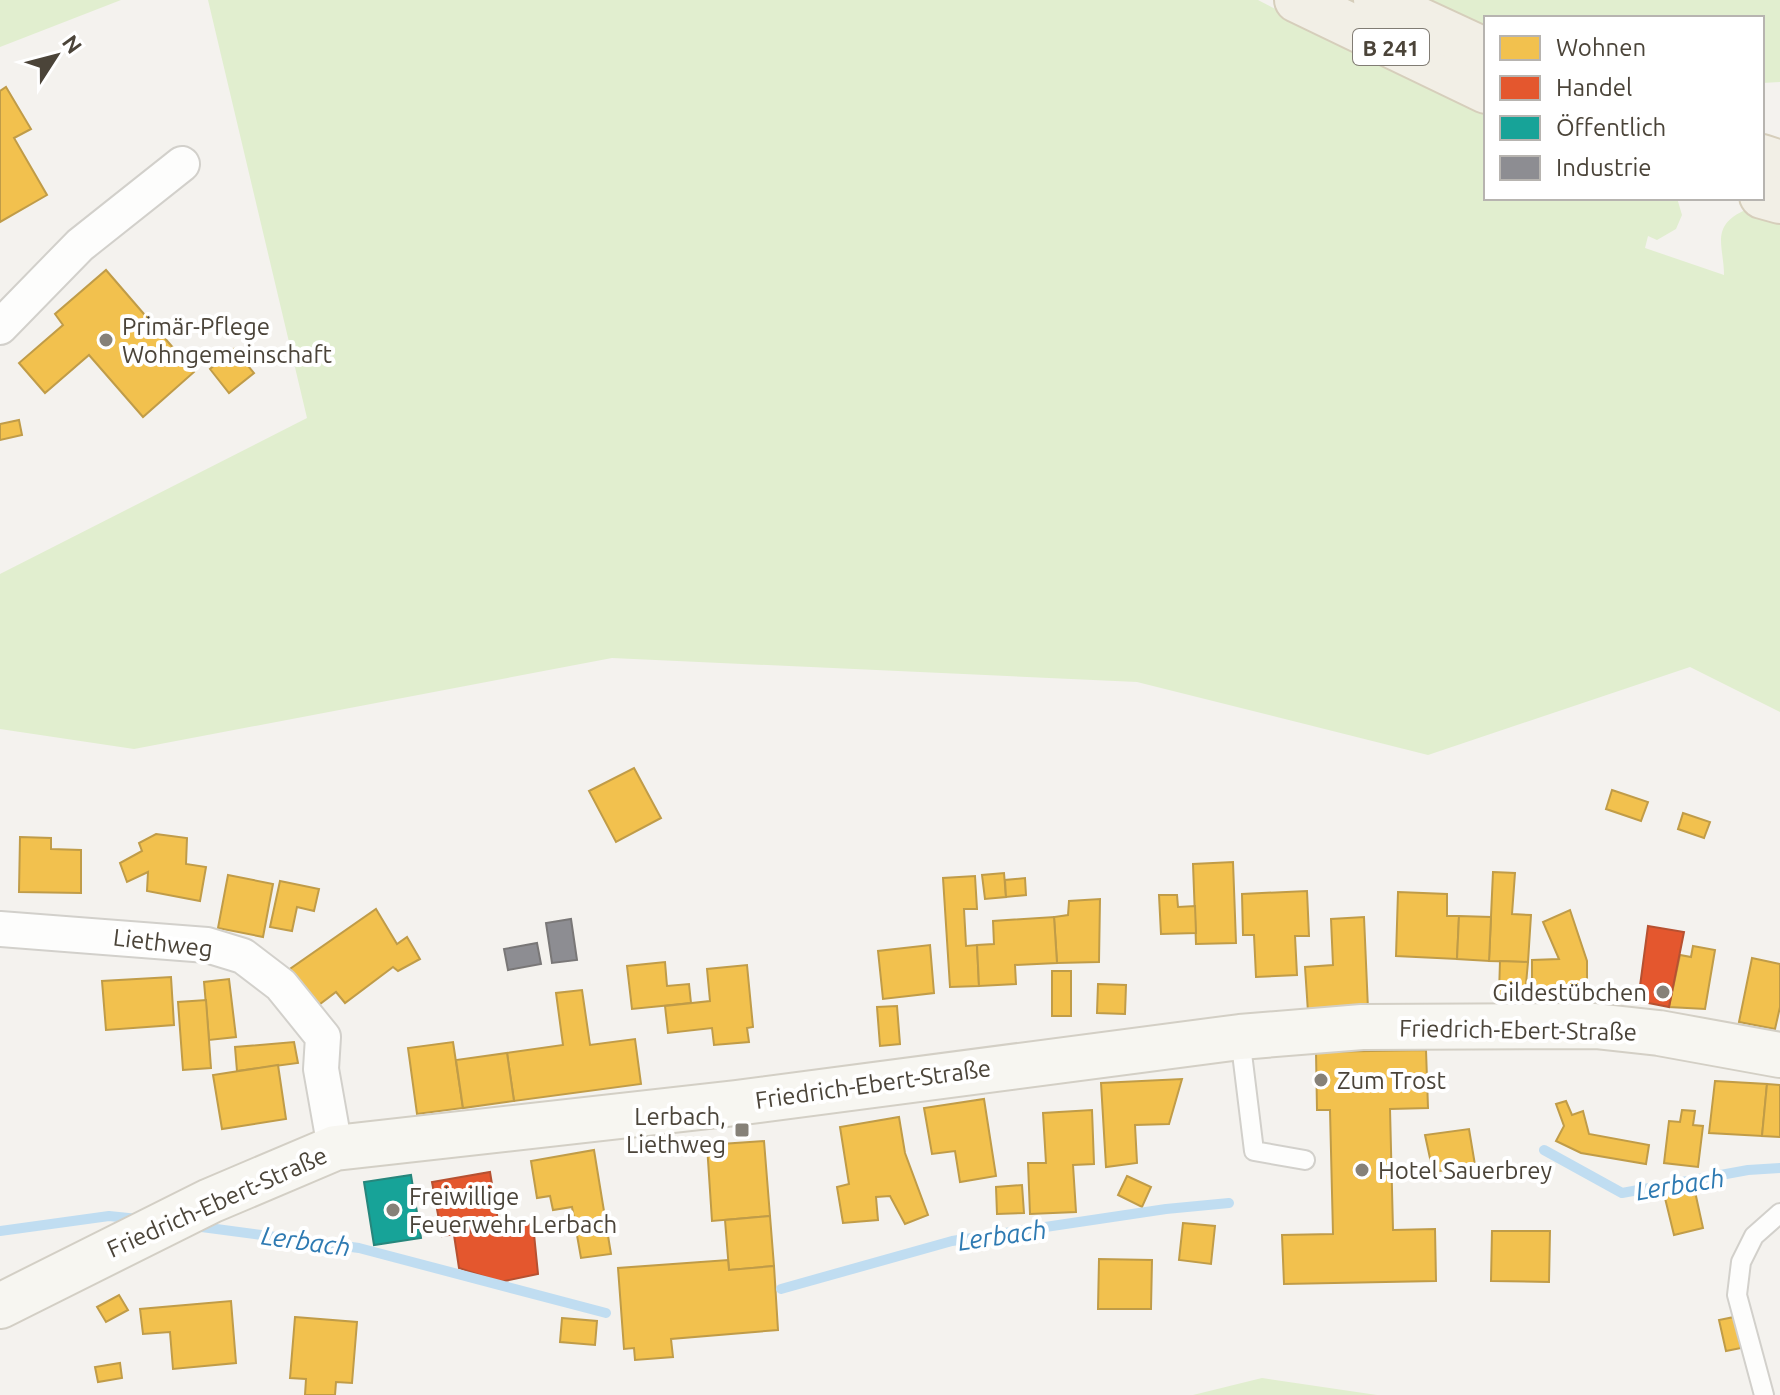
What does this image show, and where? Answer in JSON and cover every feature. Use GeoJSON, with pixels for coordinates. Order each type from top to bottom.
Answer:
{"type":"FeatureCollection","features":[{"type":"Feature","properties":{"kind":"main road","name":"B 241"},"geometry":{"type":"LineString","coordinates":[[1297,0],[1484,90]]}},
{"type":"Feature","properties":{"kind":"main road","name":"B 241"},"geometry":{"type":"LineString","coordinates":[[1376,0],[1484,50]]}},
{"type":"Feature","properties":{"kind":"street"},"geometry":{"type":"LineString","coordinates":[[0,327],[80,245],[182,164]]}},
{"type":"Feature","properties":{"kind":"street","name":"Liethweg"},"geometry":{"type":"LineString","coordinates":[[0,929],[207,945],[243,956],[281,985],[323,1037],[321,1069],[335,1148]]}},
{"type":"Feature","properties":{"kind":"street","name":"Friedrich-Ebert-Straße"},"geometry":{"type":"LineString","coordinates":[[0,1306],[210,1201],[335,1148],[736,1103],[1240,1037],[1362,1027],[1595,1026],[1659,1033],[1780,1055]]}},
{"type":"Feature","properties":{"kind":"lane"},"geometry":{"type":"LineString","coordinates":[[1240,1037],[1254,1151],[1305,1160]]}},
{"type":"Feature","properties":{"kind":"lane"},"geometry":{"type":"LineString","coordinates":[[1764,1395],[1737,1295],[1741,1262],[1754,1236],[1780,1213]]}},
{"type":"Feature","properties":{"kind":"green space"},"geometry":{"type":"Polygon","coordinates":[[[0,0],[121,0],[0,47],[0,0]]]}},
{"type":"Feature","properties":{"kind":"green space"},"geometry":{"type":"Polygon","coordinates":[[[208,0],[1258,0],[1349,47],[1484,110],[1484,200],[1678,200],[1682,215],[1676,229],[1657,240],[1648,236],[1645,248],[1724,275],[1722,231],[1733,217],[1743,211],[1780,222],[1780,712],[1690,667],[1428,755],[1137,682],[612,658],[134,749],[0,729],[0,574],[307,418],[208,0]]]}},
{"type":"Feature","properties":{"kind":"green space"},"geometry":{"type":"Polygon","coordinates":[[[1420,0],[1780,0],[1780,82],[1764,83],[1764,16],[1484,16],[1484,30],[1420,0]]]}},
{"type":"Feature","properties":{"kind":"green space"},"geometry":{"type":"Polygon","coordinates":[[[1262,1378],[1377,1395],[1193,1395],[1262,1378]]]}},
{"type":"Feature","properties":{"kind":"building: Wohnen"},"geometry":{"type":"Polygon","coordinates":[[[6,87],[31,129],[14,138],[47,195],[0,222],[0,91],[6,87]]]}},
{"type":"Feature","properties":{"kind":"building: Wohnen","name":"Primär-Pflege Wohngemeinschaft"},"geometry":{"type":"Polygon","coordinates":[[[106,270],[194,372],[143,417],[89,355],[45,393],[19,363],[63,325],[55,314],[106,270]]]}},
{"type":"Feature","properties":{"kind":"building: Wohnen"},"geometry":{"type":"Polygon","coordinates":[[[234,349],[254,373],[229,393],[210,369],[234,349]]]}},
{"type":"Feature","properties":{"kind":"building: Wohnen"},"geometry":{"type":"Polygon","coordinates":[[[19,420],[22,435],[0,440],[0,424],[19,420]]]}},
{"type":"Feature","properties":{"kind":"building: Wohnen"},"geometry":{"type":"Polygon","coordinates":[[[634,768],[661,818],[616,842],[589,791],[634,768]]]}},
{"type":"Feature","properties":{"kind":"building: Wohnen"},"geometry":{"type":"Polygon","coordinates":[[[1612,790],[1648,802],[1641,821],[1606,809],[1612,790]]]}},
{"type":"Feature","properties":{"kind":"building: Wohnen"},"geometry":{"type":"Polygon","coordinates":[[[1683,813],[1710,822],[1704,838],[1678,829],[1683,813]]]}},
{"type":"Feature","properties":{"kind":"building: Wohnen"},"geometry":{"type":"Polygon","coordinates":[[[156,834],[187,838],[186,864],[206,867],[200,901],[147,891],[148,872],[127,882],[120,863],[142,851],[139,843],[156,834]]]}},
{"type":"Feature","properties":{"kind":"building: Wohnen"},"geometry":{"type":"Polygon","coordinates":[[[20,837],[51,838],[51,849],[81,850],[81,893],[19,892],[20,837]]]}},
{"type":"Feature","properties":{"kind":"building: Wohnen"},"geometry":{"type":"Polygon","coordinates":[[[1233,862],[1236,943],[1196,944],[1193,864],[1233,862]]]}},
{"type":"Feature","properties":{"kind":"building: Wohnen"},"geometry":{"type":"Polygon","coordinates":[[[1493,872],[1515,873],[1512,914],[1531,915],[1528,962],[1489,961],[1493,872]]]}},
{"type":"Feature","properties":{"kind":"building: Wohnen"},"geometry":{"type":"Polygon","coordinates":[[[1004,873],[1006,897],[985,899],[982,875],[1004,873]]]}},
{"type":"Feature","properties":{"kind":"building: Wohnen"},"geometry":{"type":"Polygon","coordinates":[[[228,875],[273,884],[263,937],[218,928],[228,875]]]}},
{"type":"Feature","properties":{"kind":"building: Wohnen"},"geometry":{"type":"Polygon","coordinates":[[[975,876],[977,909],[964,909],[966,946],[977,945],[979,986],[950,987],[943,878],[975,876]]]}},
{"type":"Feature","properties":{"kind":"building: Wohnen"},"geometry":{"type":"Polygon","coordinates":[[[1025,878],[1026,895],[1006,897],[1005,880],[1025,878]]]}},
{"type":"Feature","properties":{"kind":"building: Wohnen"},"geometry":{"type":"Polygon","coordinates":[[[280,881],[319,889],[314,911],[297,907],[292,931],[270,927],[280,881]]]}},
{"type":"Feature","properties":{"kind":"building: Wohnen"},"geometry":{"type":"Polygon","coordinates":[[[1307,891],[1309,936],[1295,936],[1297,975],[1256,977],[1254,935],[1243,935],[1242,894],[1307,891]]]}},
{"type":"Feature","properties":{"kind":"building: Wohnen"},"geometry":{"type":"Polygon","coordinates":[[[1398,892],[1447,894],[1447,916],[1459,916],[1457,959],[1396,956],[1398,892]]]}},
{"type":"Feature","properties":{"kind":"building: Wohnen"},"geometry":{"type":"Polygon","coordinates":[[[1159,895],[1177,895],[1178,907],[1195,906],[1196,933],[1161,934],[1159,895]]]}},
{"type":"Feature","properties":{"kind":"building: Wohnen"},"geometry":{"type":"Polygon","coordinates":[[[1100,899],[1099,962],[1057,963],[1054,917],[1068,915],[1069,901],[1100,899]]]}},
{"type":"Feature","properties":{"kind":"building: Wohnen"},"geometry":{"type":"Polygon","coordinates":[[[376,909],[397,944],[407,937],[420,959],[398,971],[393,967],[345,1003],[336,992],[316,1007],[287,971],[376,909]]]}},
{"type":"Feature","properties":{"kind":"building: Wohnen"},"geometry":{"type":"Polygon","coordinates":[[[1570,910],[1587,961],[1587,1003],[1532,1002],[1532,960],[1559,959],[1543,922],[1570,910]]]}},
{"type":"Feature","properties":{"kind":"building: Wohnen"},"geometry":{"type":"Polygon","coordinates":[[[1459,916],[1491,917],[1489,961],[1457,959],[1459,916]]]}},
{"type":"Feature","properties":{"kind":"building: Wohnen"},"geometry":{"type":"Polygon","coordinates":[[[1054,917],[1057,963],[1015,965],[1016,984],[979,986],[977,945],[994,944],[993,921],[1054,917]]]}},
{"type":"Feature","properties":{"kind":"building: Wohnen"},"geometry":{"type":"Polygon","coordinates":[[[1364,917],[1368,1009],[1308,1012],[1305,967],[1333,965],[1331,919],[1364,917]]]}},
{"type":"Feature","properties":{"kind":"building: Wohnen"},"geometry":{"type":"Polygon","coordinates":[[[930,945],[934,993],[883,999],[878,951],[930,945]]]}},
{"type":"Feature","properties":{"kind":"building: Wohnen"},"geometry":{"type":"Polygon","coordinates":[[[1693,946],[1715,950],[1705,1009],[1669,1007],[1680,955],[1691,957],[1693,946]]]}},
{"type":"Feature","properties":{"kind":"building: Wohnen"},"geometry":{"type":"Polygon","coordinates":[[[1752,958],[1780,964],[1780,1007],[1775,1029],[1739,1022],[1752,958]]]}},
{"type":"Feature","properties":{"kind":"building: Wohnen"},"geometry":{"type":"Polygon","coordinates":[[[1500,961],[1528,962],[1525,995],[1499,994],[1500,961]]]}},
{"type":"Feature","properties":{"kind":"building: Wohnen"},"geometry":{"type":"Polygon","coordinates":[[[665,962],[667,986],[689,984],[691,1003],[632,1009],[627,966],[665,962]]]}},
{"type":"Feature","properties":{"kind":"building: Wohnen"},"geometry":{"type":"Polygon","coordinates":[[[747,965],[753,1027],[747,1028],[749,1042],[714,1045],[712,1028],[668,1033],[665,1006],[710,1001],[707,969],[747,965]]]}},
{"type":"Feature","properties":{"kind":"building: Wohnen"},"geometry":{"type":"Polygon","coordinates":[[[1052,971],[1071,971],[1071,1016],[1052,1016],[1052,971]]]}},
{"type":"Feature","properties":{"kind":"building: Wohnen"},"geometry":{"type":"Polygon","coordinates":[[[171,977],[174,1025],[106,1030],[102,981],[171,977]]]}},
{"type":"Feature","properties":{"kind":"building: Wohnen"},"geometry":{"type":"Polygon","coordinates":[[[229,979],[236,1037],[209,1040],[204,982],[229,979]]]}},
{"type":"Feature","properties":{"kind":"building: Wohnen"},"geometry":{"type":"Polygon","coordinates":[[[1098,984],[1126,985],[1125,1014],[1097,1013],[1098,984]]]}},
{"type":"Feature","properties":{"kind":"building: Wohnen"},"geometry":{"type":"Polygon","coordinates":[[[582,990],[590,1045],[635,1039],[641,1084],[514,1101],[507,1053],[563,1045],[556,993],[582,990]]]}},
{"type":"Feature","properties":{"kind":"building: Wohnen"},"geometry":{"type":"Polygon","coordinates":[[[206,1000],[211,1068],[183,1070],[178,1002],[206,1000]]]}},
{"type":"Feature","properties":{"kind":"building: Wohnen"},"geometry":{"type":"Polygon","coordinates":[[[897,1006],[900,1044],[880,1046],[877,1007],[897,1006]]]}},
{"type":"Feature","properties":{"kind":"building: Wohnen"},"geometry":{"type":"Polygon","coordinates":[[[294,1042],[298,1063],[237,1071],[235,1047],[294,1042]]]}},
{"type":"Feature","properties":{"kind":"building: Wohnen"},"geometry":{"type":"Polygon","coordinates":[[[453,1042],[463,1108],[417,1114],[408,1048],[453,1042]]]}},
{"type":"Feature","properties":{"kind":"building: Wohnen","name":"Hotel Sauerbrey"},"geometry":{"type":"Polygon","coordinates":[[[1426,1050],[1428,1108],[1390,1109],[1393,1230],[1435,1229],[1436,1281],[1284,1284],[1282,1235],[1333,1234],[1330,1110],[1317,1110],[1316,1052],[1426,1050]]]}},
{"type":"Feature","properties":{"kind":"building: Wohnen"},"geometry":{"type":"Polygon","coordinates":[[[507,1053],[514,1101],[463,1108],[456,1060],[507,1053]]]}},
{"type":"Feature","properties":{"kind":"building: Wohnen"},"geometry":{"type":"Polygon","coordinates":[[[278,1065],[286,1119],[222,1129],[213,1075],[278,1065]]]}},
{"type":"Feature","properties":{"kind":"building: Wohnen"},"geometry":{"type":"Polygon","coordinates":[[[1182,1079],[1169,1124],[1135,1125],[1137,1163],[1106,1167],[1101,1083],[1182,1079]]]}},
{"type":"Feature","properties":{"kind":"building: Wohnen"},"geometry":{"type":"Polygon","coordinates":[[[1715,1081],[1767,1084],[1762,1136],[1709,1133],[1715,1081]]]}},
{"type":"Feature","properties":{"kind":"building: Wohnen"},"geometry":{"type":"Polygon","coordinates":[[[1767,1084],[1780,1085],[1780,1137],[1762,1136],[1767,1084]]]}},
{"type":"Feature","properties":{"kind":"building: Wohnen"},"geometry":{"type":"Polygon","coordinates":[[[984,1099],[996,1176],[960,1182],[955,1151],[932,1154],[924,1108],[984,1099]]]}},
{"type":"Feature","properties":{"kind":"building: Wohnen"},"geometry":{"type":"Polygon","coordinates":[[[1566,1101],[1572,1115],[1583,1111],[1589,1134],[1649,1145],[1646,1164],[1581,1153],[1556,1141],[1564,1126],[1556,1104],[1566,1101]]]}},
{"type":"Feature","properties":{"kind":"building: Wohnen"},"geometry":{"type":"Polygon","coordinates":[[[1092,1110],[1094,1164],[1073,1165],[1076,1212],[1030,1214],[1028,1163],[1046,1163],[1043,1113],[1092,1110]]]}},
{"type":"Feature","properties":{"kind":"building: Wohnen"},"geometry":{"type":"Polygon","coordinates":[[[1682,1110],[1695,1111],[1693,1125],[1703,1126],[1698,1167],[1664,1163],[1669,1121],[1680,1122],[1682,1110]]]}},
{"type":"Feature","properties":{"kind":"building: Wohnen"},"geometry":{"type":"Polygon","coordinates":[[[899,1117],[905,1153],[928,1215],[905,1224],[890,1196],[876,1197],[878,1220],[843,1223],[837,1187],[849,1184],[840,1127],[899,1117]]]}},
{"type":"Feature","properties":{"kind":"building: Wohnen"},"geometry":{"type":"Polygon","coordinates":[[[1469,1129],[1475,1165],[1433,1172],[1425,1135],[1469,1129]]]}},
{"type":"Feature","properties":{"kind":"building: Wohnen"},"geometry":{"type":"Polygon","coordinates":[[[764,1141],[770,1216],[712,1221],[707,1145],[764,1141]]]}},
{"type":"Feature","properties":{"kind":"building: Wohnen"},"geometry":{"type":"Polygon","coordinates":[[[594,1150],[611,1254],[581,1258],[572,1207],[553,1210],[550,1196],[537,1198],[531,1161],[594,1150]]]}},
{"type":"Feature","properties":{"kind":"building: Wohnen"},"geometry":{"type":"Polygon","coordinates":[[[1127,1176],[1151,1187],[1142,1207],[1118,1195],[1127,1176]]]}},
{"type":"Feature","properties":{"kind":"building: Wohnen"},"geometry":{"type":"Polygon","coordinates":[[[1022,1185],[1024,1213],[997,1214],[996,1187],[1022,1185]]]}},
{"type":"Feature","properties":{"kind":"building: Wohnen"},"geometry":{"type":"Polygon","coordinates":[[[1694,1187],[1703,1228],[1674,1235],[1664,1194],[1694,1187]]]}},
{"type":"Feature","properties":{"kind":"building: Wohnen"},"geometry":{"type":"Polygon","coordinates":[[[770,1216],[774,1266],[729,1270],[725,1220],[770,1216]]]}},
{"type":"Feature","properties":{"kind":"building: Wohnen"},"geometry":{"type":"Polygon","coordinates":[[[1183,1223],[1215,1226],[1211,1264],[1179,1260],[1183,1223]]]}},
{"type":"Feature","properties":{"kind":"building: Wohnen"},"geometry":{"type":"Polygon","coordinates":[[[1492,1231],[1550,1231],[1549,1282],[1491,1281],[1492,1231]]]}},
{"type":"Feature","properties":{"kind":"building: Wohnen"},"geometry":{"type":"Polygon","coordinates":[[[1099,1259],[1152,1260],[1151,1309],[1098,1309],[1099,1259]]]}},
{"type":"Feature","properties":{"kind":"building: Wohnen"},"geometry":{"type":"Polygon","coordinates":[[[728,1260],[729,1270],[774,1266],[778,1330],[671,1339],[673,1357],[635,1360],[634,1348],[624,1349],[618,1268],[728,1260]]]}},
{"type":"Feature","properties":{"kind":"building: Wohnen"},"geometry":{"type":"Polygon","coordinates":[[[119,1295],[128,1310],[106,1322],[97,1307],[119,1295]]]}},
{"type":"Feature","properties":{"kind":"building: Wohnen"},"geometry":{"type":"Polygon","coordinates":[[[231,1301],[236,1363],[173,1369],[170,1332],[143,1334],[140,1309],[231,1301]]]}},
{"type":"Feature","properties":{"kind":"building: Wohnen"},"geometry":{"type":"Polygon","coordinates":[[[295,1317],[357,1322],[352,1383],[336,1382],[335,1395],[305,1395],[306,1379],[290,1378],[295,1317]]]}},
{"type":"Feature","properties":{"kind":"building: Wohnen"},"geometry":{"type":"Polygon","coordinates":[[[1734,1317],[1741,1348],[1726,1351],[1719,1320],[1734,1317]]]}},
{"type":"Feature","properties":{"kind":"building: Wohnen"},"geometry":{"type":"Polygon","coordinates":[[[562,1318],[597,1321],[595,1345],[560,1342],[562,1318]]]}},
{"type":"Feature","properties":{"kind":"building: Wohnen"},"geometry":{"type":"Polygon","coordinates":[[[120,1363],[122,1378],[98,1382],[95,1367],[120,1363]]]}},
{"type":"Feature","properties":{"kind":"building: Handel"},"geometry":{"type":"Polygon","coordinates":[[[1648,926],[1684,932],[1669,1007],[1638,1001],[1648,926]]]}},
{"type":"Feature","properties":{"kind":"building: Handel"},"geometry":{"type":"Polygon","coordinates":[[[490,1172],[499,1227],[442,1236],[432,1182],[490,1172]]]}},
{"type":"Feature","properties":{"kind":"building: Handel"},"geometry":{"type":"Polygon","coordinates":[[[533,1224],[538,1274],[500,1282],[459,1268],[454,1235],[533,1224]]]}},
{"type":"Feature","properties":{"kind":"building: Öffentlich","name":"Freiwillige Feuerwehr Lerbach"},"geometry":{"type":"Polygon","coordinates":[[[411,1175],[421,1238],[374,1245],[364,1182],[411,1175]]]}},
{"type":"Feature","properties":{"kind":"building: Industrie"},"geometry":{"type":"Polygon","coordinates":[[[571,919],[577,960],[552,963],[546,923],[571,919]]]}},
{"type":"Feature","properties":{"kind":"building: Industrie"},"geometry":{"type":"Polygon","coordinates":[[[537,943],[541,964],[508,970],[504,949],[537,943]]]}},
{"type":"Feature","properties":{"kind":"waterway","name":"Lerbach"},"geometry":{"type":"LineString","coordinates":[[1544,1150],[1622,1193],[1748,1170],[1780,1168]]}},
{"type":"Feature","properties":{"kind":"waterway","name":"Lerbach"},"geometry":{"type":"LineString","coordinates":[[781,1289],[952,1241],[1166,1209],[1229,1203]]}},
{"type":"Feature","properties":{"kind":"waterway","name":"Lerbach"},"geometry":{"type":"LineString","coordinates":[[0,1231],[109,1216],[138,1219]]}},
{"type":"Feature","properties":{"kind":"waterway","name":"Lerbach"},"geometry":{"type":"LineString","coordinates":[[194,1226],[359,1248],[606,1313]]}},
{"type":"Feature","properties":{"kind":"place","name":"Primär-Pflege Wohngemeinschaft"},"geometry":{"type":"Point","coordinates":[106,340]}},
{"type":"Feature","properties":{"kind":"place","name":"Gildestübchen"},"geometry":{"type":"Point","coordinates":[1663,992]}},
{"type":"Feature","properties":{"kind":"place","name":"Zum Trost"},"geometry":{"type":"Point","coordinates":[1321,1080]}},
{"type":"Feature","properties":{"kind":"place","name":"Lerbach, Liethweg"},"geometry":{"type":"Point","coordinates":[742,1130]}},
{"type":"Feature","properties":{"kind":"place","name":"Hotel Sauerbrey"},"geometry":{"type":"Point","coordinates":[1362,1170]}},
{"type":"Feature","properties":{"kind":"place","name":"Freiwillige Feuerwehr Lerbach"},"geometry":{"type":"Point","coordinates":[393,1210]}}]}
